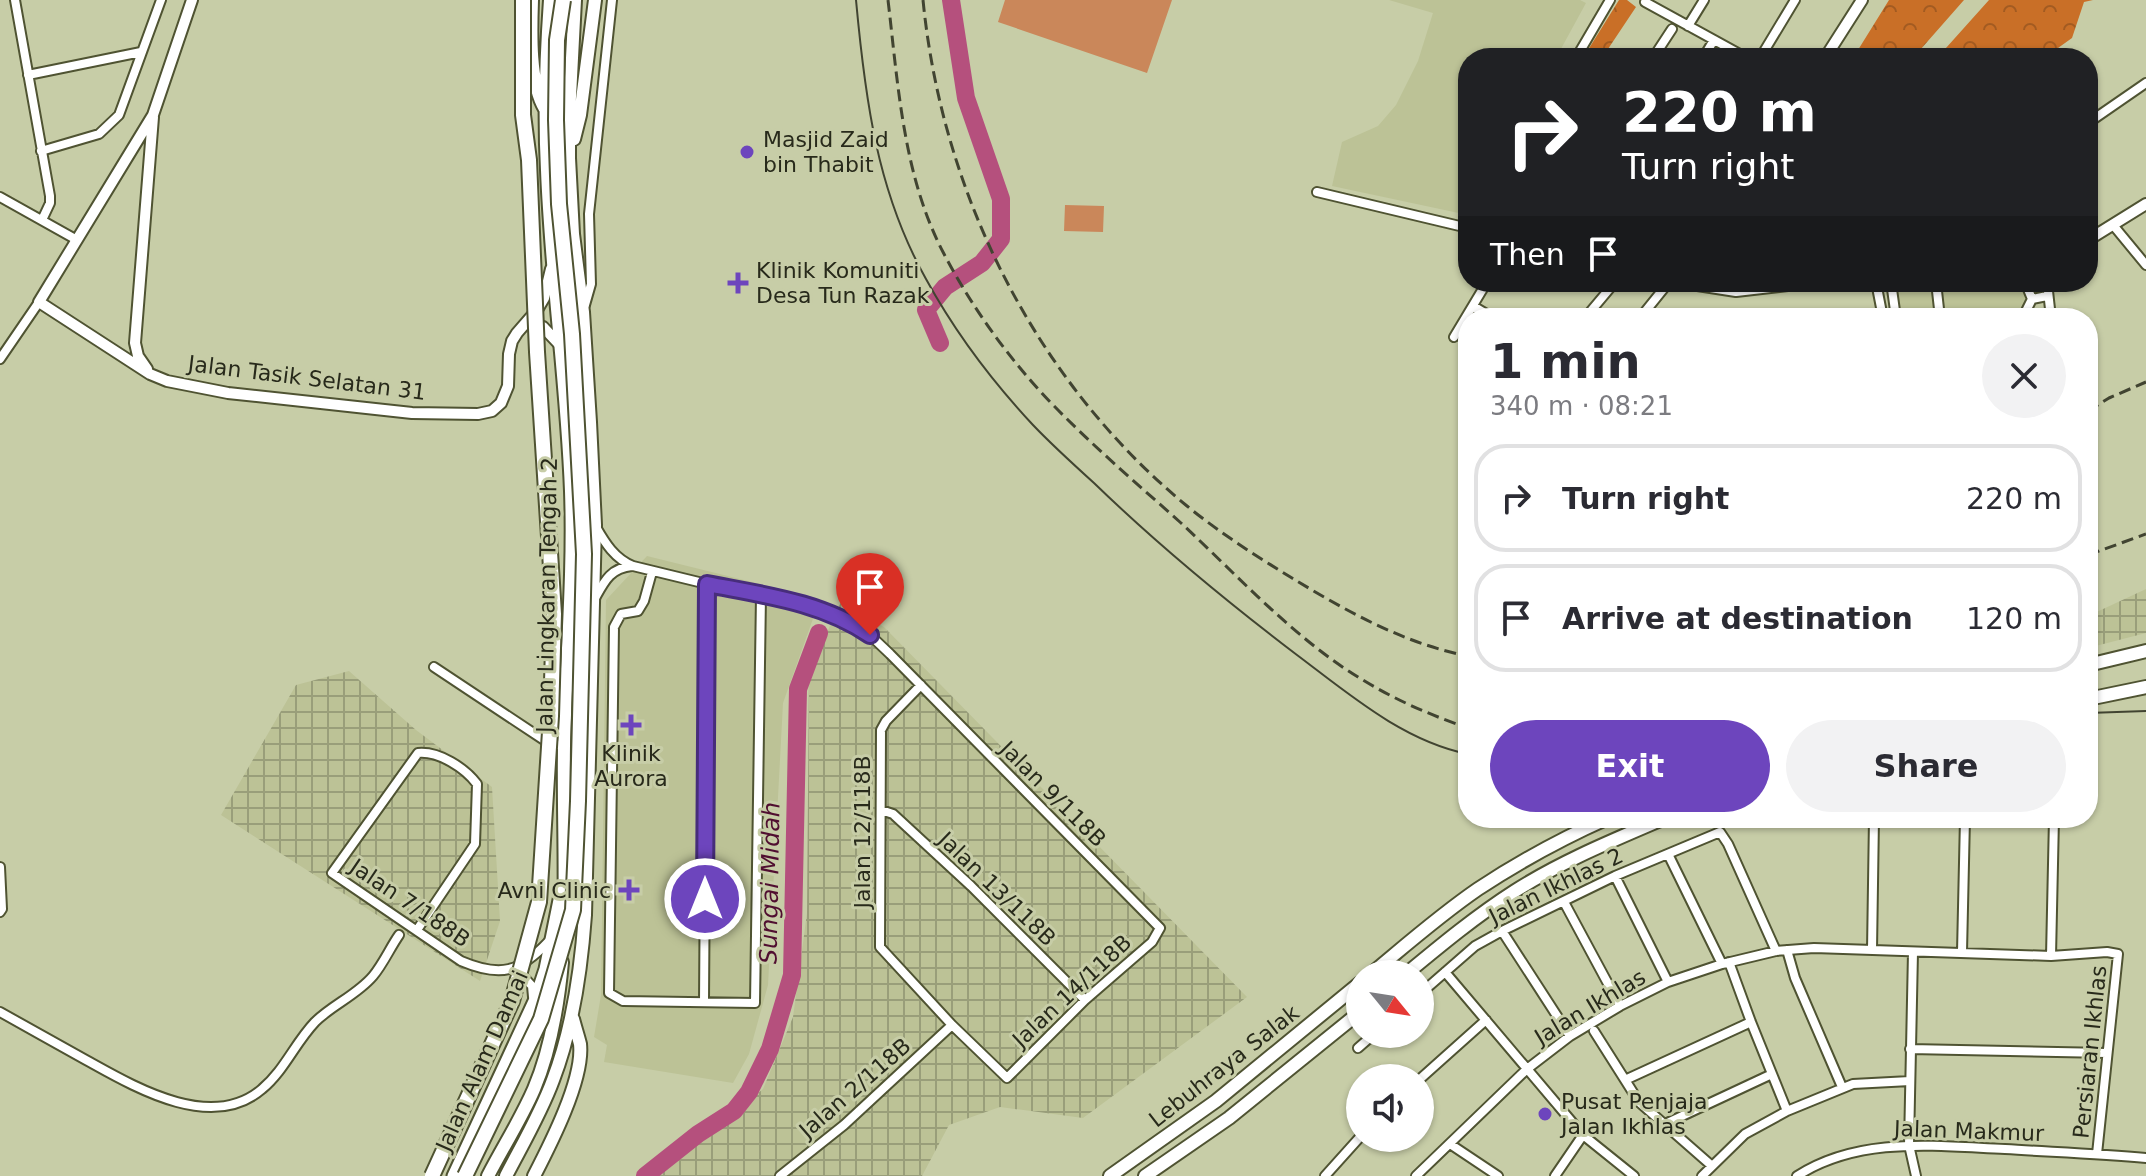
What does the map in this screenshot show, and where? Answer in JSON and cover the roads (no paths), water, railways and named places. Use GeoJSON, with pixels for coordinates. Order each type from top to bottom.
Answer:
{"type":"FeatureCollection","features":[{"type":"Feature","properties":{"kind":"highway"},"geometry":{"type":"LineString","coordinates":[[432,1176],[512,1001],[539,902],[554,614],[529,160],[523,115],[523,0]]}},
{"type":"Feature","properties":{"kind":"highway"},"geometry":{"type":"LineString","coordinates":[[532,0],[534,79],[538,98],[546,111]]}},
{"type":"Feature","properties":{"kind":"highway","name":"Jalan Lingkaran Tengah 2"},"geometry":{"type":"LineString","coordinates":[[488,1176],[533,1091],[550,1041],[564,939],[564,747],[571,494],[546,168],[546,60],[550,0]]}},
{"type":"Feature","properties":{"kind":"highway"},"geometry":{"type":"LineString","coordinates":[[465,1176],[541,1019],[573,910],[584,554],[572,334],[558,190],[557,40],[563,0]]}},
{"type":"Feature","properties":{"kind":"highway","name":"Jalan Lingkaran Tengah 2"},"geometry":{"type":"LineString","coordinates":[[506,1176],[547,1096],[560,1061],[572,1016],[585,915],[595,525],[583,312],[573,234],[569,158],[575,0]]}},
{"type":"Feature","properties":{"kind":"highway"},"geometry":{"type":"LineString","coordinates":[[569,158],[580,115],[597,4]]}},
{"type":"Feature","properties":{"kind":"highway"},"geometry":{"type":"LineString","coordinates":[[2098,663],[2146,651]]}},
{"type":"Feature","properties":{"kind":"highway"},"geometry":{"type":"LineString","coordinates":[[2098,697],[2146,687]]}},
{"type":"Feature","properties":{"kind":"highway"},"geometry":{"type":"LineString","coordinates":[[1388,960],[1478,889],[1527,859],[1588,828]]}},
{"type":"Feature","properties":{"kind":"highway"},"geometry":{"type":"LineString","coordinates":[[1423,960],[1515,891],[1594,848],[1641,828]]}},
{"type":"Feature","properties":{"kind":"highway","name":"Lebuhraya Salak"},"geometry":{"type":"LineString","coordinates":[[1110,1176],[1216,1101],[1346,994]]}},
{"type":"Feature","properties":{"kind":"highway"},"geometry":{"type":"LineString","coordinates":[[534,1176],[561,1123],[576,1072],[580,1046],[572,1016]]}},
{"type":"Feature","properties":{"kind":"highway","name":"Lebuhraya Salak"},"geometry":{"type":"LineString","coordinates":[[1145,1176],[1229,1118],[1346,1023]]}},
{"type":"Feature","properties":{"kind":"main road","name":"Jalan Alam Damai"},"geometry":{"type":"LineString","coordinates":[[453,1176],[534,1002],[545,969],[566,868]]}},
{"type":"Feature","properties":{"kind":"street"},"geometry":{"type":"LineString","coordinates":[[15,0],[50,203],[42,220]]}},
{"type":"Feature","properties":{"kind":"street"},"geometry":{"type":"LineString","coordinates":[[41,151],[99,134],[119,115],[161,0]]}},
{"type":"Feature","properties":{"kind":"street"},"geometry":{"type":"LineString","coordinates":[[0,359],[39,302],[153,115],[192,0]]}},
{"type":"Feature","properties":{"kind":"street"},"geometry":{"type":"LineString","coordinates":[[583,312],[591,284],[589,214],[612,0]]}},
{"type":"Feature","properties":{"kind":"street"},"geometry":{"type":"LineString","coordinates":[[1582,48],[1610,0]]}},
{"type":"Feature","properties":{"kind":"street"},"geometry":{"type":"LineString","coordinates":[[1688,26],[1704,0]]}},
{"type":"Feature","properties":{"kind":"street"},"geometry":{"type":"LineString","coordinates":[[1766,48],[1795,0]]}},
{"type":"Feature","properties":{"kind":"street"},"geometry":{"type":"LineString","coordinates":[[1831,48],[1862,0]]}},
{"type":"Feature","properties":{"kind":"street"},"geometry":{"type":"LineString","coordinates":[[1645,2],[1729,48]]}},
{"type":"Feature","properties":{"kind":"street"},"geometry":{"type":"LineString","coordinates":[[1660,48],[1672,29]]}},
{"type":"Feature","properties":{"kind":"street"},"geometry":{"type":"LineString","coordinates":[[1709,48],[1714,40]]}},
{"type":"Feature","properties":{"kind":"street"},"geometry":{"type":"LineString","coordinates":[[28,75],[141,52]]}},
{"type":"Feature","properties":{"kind":"street"},"geometry":{"type":"LineString","coordinates":[[2098,116],[2146,83]]}},
{"type":"Feature","properties":{"kind":"street"},"geometry":{"type":"LineString","coordinates":[[150,374],[138,356],[135,343],[153,115]]}},
{"type":"Feature","properties":{"kind":"street"},"geometry":{"type":"LineString","coordinates":[[1317,192],[1458,226]]}},
{"type":"Feature","properties":{"kind":"street"},"geometry":{"type":"LineString","coordinates":[[0,197],[77,240]]}},
{"type":"Feature","properties":{"kind":"street"},"geometry":{"type":"LineString","coordinates":[[2098,234],[2146,204]]}},
{"type":"Feature","properties":{"kind":"street"},"geometry":{"type":"LineString","coordinates":[[2113,225],[2146,265]]}},
{"type":"Feature","properties":{"kind":"street","name":"Jalan Tasik Selatan 31"},"geometry":{"type":"LineString","coordinates":[[39,302],[150,374],[167,381],[228,393],[412,413],[478,414],[492,411],[501,403],[508,386],[512,341],[544,298],[552,260]]}},
{"type":"Feature","properties":{"kind":"street"},"geometry":{"type":"LineString","coordinates":[[1476,308],[1473,306],[1481,292]]}},
{"type":"Feature","properties":{"kind":"street"},"geometry":{"type":"LineString","coordinates":[[1593,308],[1607,292]]}},
{"type":"Feature","properties":{"kind":"street"},"geometry":{"type":"LineString","coordinates":[[1648,308],[1661,292]]}},
{"type":"Feature","properties":{"kind":"street"},"geometry":{"type":"LineString","coordinates":[[2028,308],[2032,299],[2029,292]]}},
{"type":"Feature","properties":{"kind":"street"},"geometry":{"type":"LineString","coordinates":[[2047,292],[2049,308]]}},
{"type":"Feature","properties":{"kind":"street"},"geometry":{"type":"LineString","coordinates":[[2032,299],[2047,296]]}},
{"type":"Feature","properties":{"kind":"street"},"geometry":{"type":"LineString","coordinates":[[527,322],[543,327],[560,345]]}},
{"type":"Feature","properties":{"kind":"street"},"geometry":{"type":"LineString","coordinates":[[1454,337],[1458,330]]}},
{"type":"Feature","properties":{"kind":"street"},"geometry":{"type":"LineString","coordinates":[[595,525],[614,553],[633,566]]}},
{"type":"Feature","properties":{"kind":"street"},"geometry":{"type":"LineString","coordinates":[[592,603],[614,570],[633,566]]}},
{"type":"Feature","properties":{"kind":"street","name":"Jalan 9/118B"},"geometry":{"type":"LineString","coordinates":[[633,566],[801,603],[832,613],[858,627],[890,654],[1160,928]]}},
{"type":"Feature","properties":{"kind":"street"},"geometry":{"type":"LineString","coordinates":[[652,572],[638,611],[621,614],[614,627],[609,993],[623,1001],[755,1003],[761,595]]}},
{"type":"Feature","properties":{"kind":"street"},"geometry":{"type":"LineString","coordinates":[[704,1002],[707,584]]}},
{"type":"Feature","properties":{"kind":"street"},"geometry":{"type":"LineString","coordinates":[[434,667],[544,740],[564,747]]}},
{"type":"Feature","properties":{"kind":"street","name":"Jalan 12/118B"},"geometry":{"type":"LineString","coordinates":[[921,685],[881,730],[880,947],[952,1025]]}},
{"type":"Feature","properties":{"kind":"street","name":"Jalan 7/188B"},"geometry":{"type":"LineString","coordinates":[[417,930],[475,844],[477,784],[462,769],[430,752],[418,753],[332,873],[461,961],[499,970],[516,969]]}},
{"type":"Feature","properties":{"kind":"street","name":"Jalan 13/118B"},"geometry":{"type":"LineString","coordinates":[[881,810],[893,814],[971,886],[1085,1000]]}},
{"type":"Feature","properties":{"kind":"street"},"geometry":{"type":"LineString","coordinates":[[1872,950],[1874,828]]}},
{"type":"Feature","properties":{"kind":"street"},"geometry":{"type":"LineString","coordinates":[[1962,952],[1965,828]]}},
{"type":"Feature","properties":{"kind":"street"},"geometry":{"type":"LineString","coordinates":[[2051,956],[2054,828]]}},
{"type":"Feature","properties":{"kind":"street","name":"Jalan Ikhlas 2"},"geometry":{"type":"LineString","coordinates":[[1434,982],[1475,946],[1502,931],[1615,876],[1720,832],[1776,951]]}},
{"type":"Feature","properties":{"kind":"street"},"geometry":{"type":"LineString","coordinates":[[1668,854],[1726,963],[1787,1111]]}},
{"type":"Feature","properties":{"kind":"street"},"geometry":{"type":"LineString","coordinates":[[0,867],[0,912]]}},
{"type":"Feature","properties":{"kind":"street"},"geometry":{"type":"LineString","coordinates":[[1615,876],[1668,982]]}},
{"type":"Feature","properties":{"kind":"street"},"geometry":{"type":"LineString","coordinates":[[1564,902],[1620,1006]]}},
{"type":"Feature","properties":{"kind":"street","name":"Jalan 14/118B"},"geometry":{"type":"LineString","coordinates":[[952,1025],[1007,1078],[1085,1000],[1152,942],[1160,928]]}},
{"type":"Feature","properties":{"kind":"street"},"geometry":{"type":"LineString","coordinates":[[1502,931],[1570,1036]]}},
{"type":"Feature","properties":{"kind":"street"},"geometry":{"type":"LineString","coordinates":[[0,1012],[132,1086],[172,1100],[222,1107],[244,1101],[261,1090],[316,1022],[372,977],[399,935]]}},
{"type":"Feature","properties":{"kind":"street"},"geometry":{"type":"LineString","coordinates":[[534,1002],[532,986],[516,969],[552,938]]}},
{"type":"Feature","properties":{"kind":"street","name":"Jalan Ikhlas"},"geometry":{"type":"LineString","coordinates":[[1416,1176],[1527,1069],[1570,1036],[1668,982],[1726,963],[1776,951],[1814,948],[2051,956],[2118,954]]}},
{"type":"Feature","properties":{"kind":"street"},"geometry":{"type":"LineString","coordinates":[[1787,950],[1795,978],[1842,1087]]}},
{"type":"Feature","properties":{"kind":"street"},"geometry":{"type":"LineString","coordinates":[[1913,952],[1909,1145],[1916,1176]]}},
{"type":"Feature","properties":{"kind":"street","name":"Persiaran Ikhlas"},"geometry":{"type":"LineString","coordinates":[[2097,1154],[2118,954]]}},
{"type":"Feature","properties":{"kind":"street"},"geometry":{"type":"LineString","coordinates":[[1445,972],[1583,1135],[1629,1175]]}},
{"type":"Feature","properties":{"kind":"street"},"geometry":{"type":"LineString","coordinates":[[1434,1066],[1486,1020]]}},
{"type":"Feature","properties":{"kind":"street"},"geometry":{"type":"LineString","coordinates":[[1625,1080],[1751,1022]]}},
{"type":"Feature","properties":{"kind":"street","name":"Jalan 2/118B"},"geometry":{"type":"LineString","coordinates":[[780,1176],[844,1125],[952,1025]]}},
{"type":"Feature","properties":{"kind":"street"},"geometry":{"type":"LineString","coordinates":[[1594,1031],[1639,1102],[1712,1166]]}},
{"type":"Feature","properties":{"kind":"street"},"geometry":{"type":"LineString","coordinates":[[1910,1049],[2107,1053]]}},
{"type":"Feature","properties":{"kind":"street"},"geometry":{"type":"LineString","coordinates":[[1665,1124],[1772,1074]]}},
{"type":"Feature","properties":{"kind":"street"},"geometry":{"type":"LineString","coordinates":[[1702,1176],[1745,1134],[1787,1111],[1842,1087],[1910,1081]]}},
{"type":"Feature","properties":{"kind":"street"},"geometry":{"type":"LineString","coordinates":[[1555,1176],[1583,1135]]}},
{"type":"Feature","properties":{"kind":"street"},"geometry":{"type":"LineString","coordinates":[[1450,1144],[1498,1176]]}},
{"type":"Feature","properties":{"kind":"street","name":"Jalan Makmur"},"geometry":{"type":"LineString","coordinates":[[1797,1176],[1842,1155],[1909,1145],[2146,1158]]}},
{"type":"Feature","properties":{"kind":"street"},"geometry":{"type":"LineString","coordinates":[[1325,1176],[1347,1152]]}},
{"type":"Feature","properties":{"kind":"waterway","name":"Sungai Midah"},"geometry":{"type":"LineString","coordinates":[[940,343],[926,310],[945,287],[982,263],[1001,239],[1001,199],[966,98],[951,0]]}},
{"type":"Feature","properties":{"kind":"waterway","name":"Sungai Midah"},"geometry":{"type":"LineString","coordinates":[[645,1176],[698,1134],[734,1111],[749,1092],[770,1049],[792,975],[798,689],[819,633]]}},
{"type":"Feature","properties":{"kind":"tram line"},"geometry":{"type":"LineString","coordinates":[[856,0],[869,108],[896,212],[909,246],[937,299],[1003,391],[1048,440],[1143,528],[1271,635],[1378,714],[1421,739],[1458,752]]}},
{"type":"Feature","properties":{"kind":"tram line"},"geometry":{"type":"LineString","coordinates":[[2098,713],[2146,711]]}},
{"type":"Feature","properties":{"kind":"railway"},"geometry":{"type":"LineString","coordinates":[[888,0],[904,129],[919,192],[943,252],[968,296],[1013,360],[1079,431],[1311,643],[1385,692],[1458,724]]}},
{"type":"Feature","properties":{"kind":"railway"},"geometry":{"type":"LineString","coordinates":[[923,0],[934,72],[951,143],[975,213],[1006,279],[1042,343],[1085,402],[1133,457],[1187,506],[1238,544],[1312,590],[1377,625],[1458,654]]}},
{"type":"Feature","properties":{"kind":"railway"},"geometry":{"type":"LineString","coordinates":[[2098,405],[2146,382]]}},
{"type":"Feature","properties":{"kind":"railway"},"geometry":{"type":"LineString","coordinates":[[2098,551],[2146,534]]}},
{"type":"Feature","properties":{"kind":"place","name":"Masjid Zaid bin Thabit"},"geometry":{"type":"Point","coordinates":[747,152]}},
{"type":"Feature","properties":{"kind":"place","name":"Klinik Komuniti Desa Tun Razak"},"geometry":{"type":"Point","coordinates":[738,283]}},
{"type":"Feature","properties":{"kind":"place","name":"Klinik Aurora"},"geometry":{"type":"Point","coordinates":[631,725]}},
{"type":"Feature","properties":{"kind":"place","name":"Avni Clinic"},"geometry":{"type":"Point","coordinates":[629,890]}},
{"type":"Feature","properties":{"kind":"place","name":"Pusat Penjaja Jalan Ikhlas"},"geometry":{"type":"Point","coordinates":[1545,1114]}}]}
